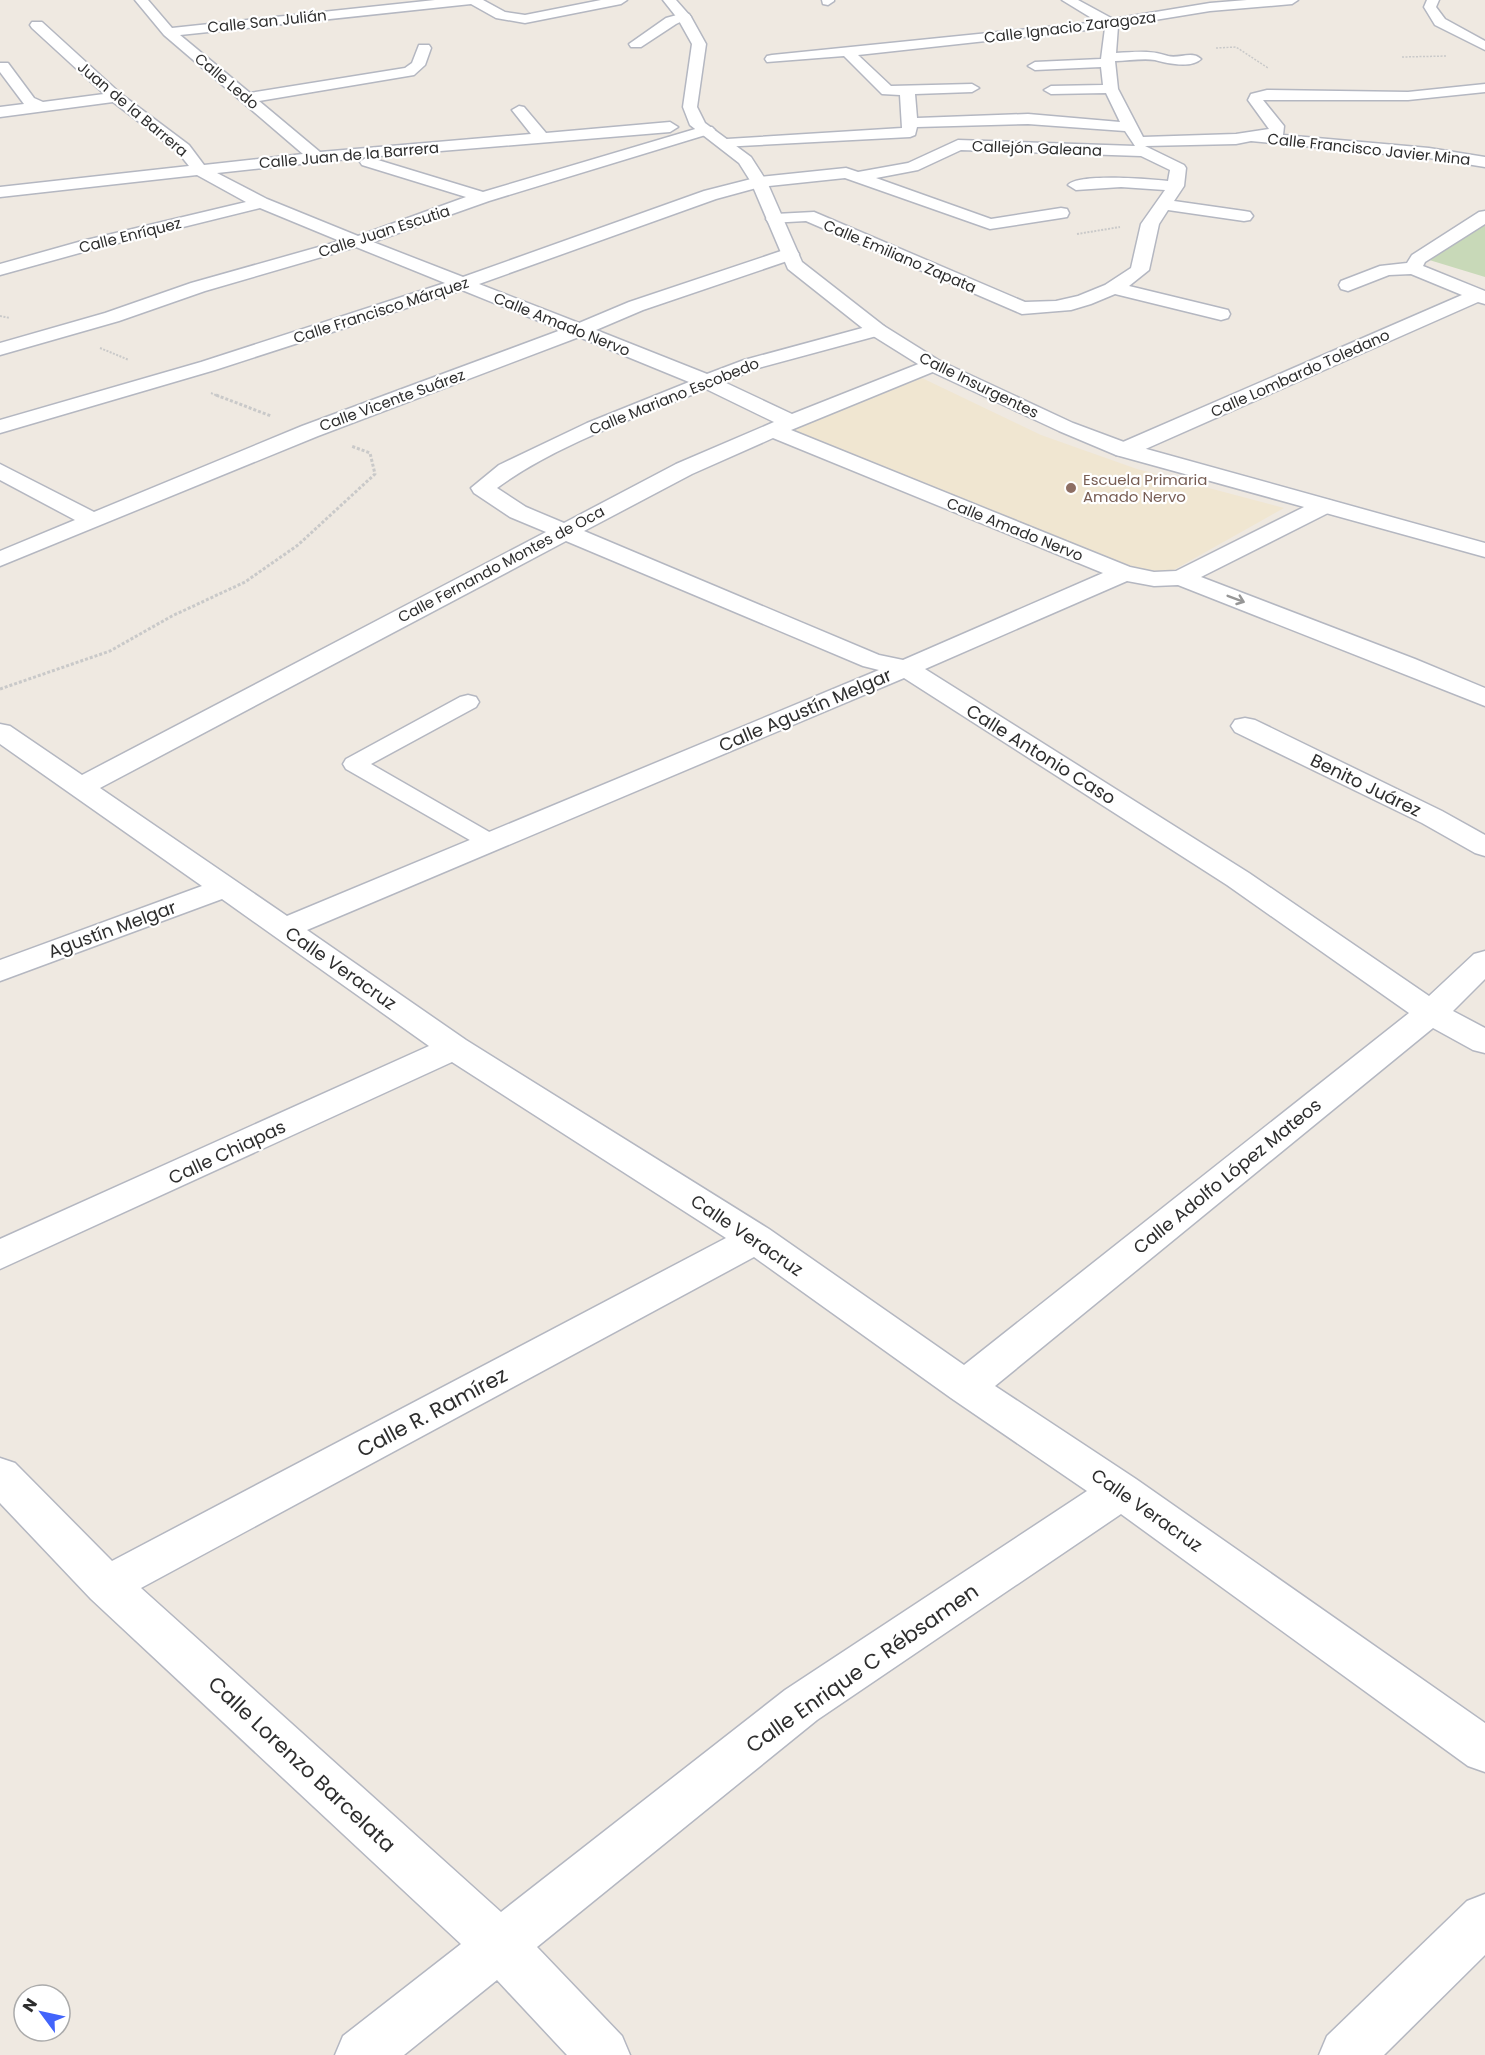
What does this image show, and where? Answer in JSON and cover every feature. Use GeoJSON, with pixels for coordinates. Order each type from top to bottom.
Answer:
{"type":"FeatureCollection","features":[{"type":"Feature","properties":{"kind":"street","name":"Calle Ledo"},"geometry":{"type":"LineString","coordinates":[[141,0],[169,32],[316,157]]}},
{"type":"Feature","properties":{"kind":"street","name":"Calle San Julián"},"geometry":{"type":"LineString","coordinates":[[169,32],[472,0]]}},
{"type":"Feature","properties":{"kind":"street"},"geometry":{"type":"LineString","coordinates":[[472,0],[501,15],[525,19],[621,0]]}},
{"type":"Feature","properties":{"kind":"street"},"geometry":{"type":"LineString","coordinates":[[669,0],[684,17],[699,44],[690,107],[703,128]]}},
{"type":"Feature","properties":{"kind":"street"},"geometry":{"type":"LineString","coordinates":[[1068,0],[1112,24],[1108,60],[1110,89],[1141,147],[1178,168],[1176,186],[1150,224],[1140,270],[1115,288]]}},
{"type":"Feature","properties":{"kind":"street"},"geometry":{"type":"LineString","coordinates":[[1192,0],[1210,7]]}},
{"type":"Feature","properties":{"kind":"street","name":"Calle Ignacio Zaragoza"},"geometry":{"type":"LineString","coordinates":[[772,59],[1112,24],[1210,7],[1292,0]]}},
{"type":"Feature","properties":{"kind":"street"},"geometry":{"type":"LineString","coordinates":[[1433,0],[1430,8],[1440,22],[1485,46]]}},
{"type":"Feature","properties":{"kind":"street"},"geometry":{"type":"LineString","coordinates":[[636,44],[671,21],[684,17]]}},
{"type":"Feature","properties":{"kind":"street","name":"Juan de la Barrera"},"geometry":{"type":"LineString","coordinates":[[37,26],[116,97],[183,148],[200,170]]}},
{"type":"Feature","properties":{"kind":"street"},"geometry":{"type":"LineString","coordinates":[[248,98],[409,72],[418,64],[424,48]]}},
{"type":"Feature","properties":{"kind":"street"},"geometry":{"type":"LineString","coordinates":[[847,51],[887,91],[972,88]]}},
{"type":"Feature","properties":{"kind":"street"},"geometry":{"type":"LineString","coordinates":[[1035,66],[1160,56],[1164,60],[1194,59]]}},
{"type":"Feature","properties":{"kind":"street"},"geometry":{"type":"LineString","coordinates":[[3,66],[29,101],[42,107]]}},
{"type":"Feature","properties":{"kind":"street","name":"Calle Francisco Javier Mina"},"geometry":{"type":"LineString","coordinates":[[1141,147],[1252,137],[1277,132],[1276,126],[1255,100],[1256,97],[1267,94],[1408,96],[1485,88]]}},
{"type":"Feature","properties":{"kind":"street"},"geometry":{"type":"LineString","coordinates":[[1051,90],[1110,89]]}},
{"type":"Feature","properties":{"kind":"street"},"geometry":{"type":"LineString","coordinates":[[907,90],[910,128]]}},
{"type":"Feature","properties":{"kind":"street"},"geometry":{"type":"LineString","coordinates":[[0,112],[116,97]]}},
{"type":"Feature","properties":{"kind":"street"},"geometry":{"type":"LineString","coordinates":[[519,110],[542,138]]}},
{"type":"Feature","properties":{"kind":"street"},"geometry":{"type":"LineString","coordinates":[[727,144],[852,136],[910,128],[1028,119],[1130,127]]}},
{"type":"Feature","properties":{"kind":"street","name":"Calle Juan de la Barrera"},"geometry":{"type":"LineString","coordinates":[[0,192],[316,157],[542,138],[703,128]]}},
{"type":"Feature","properties":{"kind":"street","name":"Calle Insurgentes"},"geometry":{"type":"LineString","coordinates":[[703,128],[746,160],[759,182],[794,265],[877,330],[933,365],[1066,427],[1124,450],[1484,548]]}},
{"type":"Feature","properties":{"kind":"street","name":"Calle Juan Escutia"},"geometry":{"type":"LineString","coordinates":[[0,349],[112,317],[198,287],[359,242],[483,197],[703,128]]}},
{"type":"Feature","properties":{"kind":"street"},"geometry":{"type":"LineString","coordinates":[[852,136],[899,169]]}},
{"type":"Feature","properties":{"kind":"street","name":"Calle Francisco Javier Mina"},"geometry":{"type":"LineString","coordinates":[[1252,137],[1429,153],[1485,162]]}},
{"type":"Feature","properties":{"kind":"street","name":"Callejón Galeana"},"geometry":{"type":"LineString","coordinates":[[859,177],[912,167],[958,146],[1141,147]]}},
{"type":"Feature","properties":{"kind":"street"},"geometry":{"type":"LineString","coordinates":[[368,162],[483,197]]}},
{"type":"Feature","properties":{"kind":"street","name":"Calle Amado Nervo"},"geometry":{"type":"LineString","coordinates":[[200,170],[261,203],[708,382],[782,426],[1124,573]]}},
{"type":"Feature","properties":{"kind":"street","name":"Calle Francisco Márquez"},"geometry":{"type":"LineString","coordinates":[[0,427],[208,366],[464,283],[710,195],[759,182],[846,173],[859,177]]}},
{"type":"Feature","properties":{"kind":"street"},"geometry":{"type":"LineString","coordinates":[[859,177],[990,224],[1061,213]]}},
{"type":"Feature","properties":{"kind":"street"},"geometry":{"type":"LineString","coordinates":[[1076,185],[1121,182],[1176,186]]}},
{"type":"Feature","properties":{"kind":"street","name":"Calle Enríquez"},"geometry":{"type":"LineString","coordinates":[[0,270],[88,245],[261,203]]}},
{"type":"Feature","properties":{"kind":"street"},"geometry":{"type":"LineString","coordinates":[[1164,204],[1244,216]]}},
{"type":"Feature","properties":{"kind":"street","name":"Calle Emiliano Zapata"},"geometry":{"type":"LineString","coordinates":[[775,219],[808,216],[1022,308],[1056,308],[1090,300],[1115,288]]}},
{"type":"Feature","properties":{"kind":"street"},"geometry":{"type":"LineString","coordinates":[[1413,268],[1418,259],[1485,216]]}},
{"type":"Feature","properties":{"kind":"street","name":"Calle Vicente Suárez"},"geometry":{"type":"LineString","coordinates":[[0,559],[310,431],[577,331],[636,306],[790,254]]}},
{"type":"Feature","properties":{"kind":"street"},"geometry":{"type":"LineString","coordinates":[[1348,285],[1386,270],[1413,268],[1481,297]]}},
{"type":"Feature","properties":{"kind":"street"},"geometry":{"type":"LineString","coordinates":[[1115,288],[1221,314]]}},
{"type":"Feature","properties":{"kind":"street","name":"Calle Lombardo Toledano"},"geometry":{"type":"LineString","coordinates":[[1124,450],[1481,297]]}},
{"type":"Feature","properties":{"kind":"street","name":"Calle Mariano Escobedo"},"geometry":{"type":"LineString","coordinates":[[482,488],[507,470],[594,427],[751,364],[877,330]]}},
{"type":"Feature","properties":{"kind":"street","name":"Calle Fernando Montes de Oca"},"geometry":{"type":"LineString","coordinates":[[81,787],[564,530],[684,469],[782,426],[933,365]]}},
{"type":"Feature","properties":{"kind":"street"},"geometry":{"type":"LineString","coordinates":[[0,471],[92,520]]}},
{"type":"Feature","properties":{"kind":"street","name":"Calle Antonio Caso"},"geometry":{"type":"LineString","coordinates":[[482,488],[518,512],[872,661],[906,668],[1238,879],[1431,1013],[1485,1042]]}},
{"type":"Feature","properties":{"kind":"street"},"geometry":{"type":"LineString","coordinates":[[1124,573],[1154,579],[1193,573],[1324,506]]}},
{"type":"Feature","properties":{"kind":"street","name":"Calle Agustín Melgar"},"geometry":{"type":"LineString","coordinates":[[284,928],[906,668],[1124,573]]}},
{"type":"Feature","properties":{"kind":"street"},"geometry":{"type":"LineString","coordinates":[[1193,573],[1434,667],[1485,678]]}},
{"type":"Feature","properties":{"kind":"street"},"geometry":{"type":"LineString","coordinates":[[1434,667],[1485,698]]}},
{"type":"Feature","properties":{"kind":"street"},"geometry":{"type":"LineString","coordinates":[[468,702],[354,764],[490,842]]}},
{"type":"Feature","properties":{"kind":"street","name":"Benito Juárez"},"geometry":{"type":"LineString","coordinates":[[1245,726],[1432,817],[1485,847]]}},
{"type":"Feature","properties":{"kind":"street","name":"Calle Veracruz"},"geometry":{"type":"LineString","coordinates":[[10,748],[81,787],[454,1048],[756,1239],[965,1387],[1121,1491],[1485,1750]]}},
{"type":"Feature","properties":{"kind":"street","name":"Agustín Melgar"},"geometry":{"type":"LineString","coordinates":[[0,970],[224,888]]}},
{"type":"Feature","properties":{"kind":"street","name":"Calle Adolfo López Mateos"},"geometry":{"type":"LineString","coordinates":[[965,1387],[1431,1013],[1485,961]]}},
{"type":"Feature","properties":{"kind":"street","name":"Calle Chiapas"},"geometry":{"type":"LineString","coordinates":[[0,1255],[454,1048]]}},
{"type":"Feature","properties":{"kind":"street","name":"Calle R. Ramírez"},"geometry":{"type":"LineString","coordinates":[[107,1585],[756,1239]]}},
{"type":"Feature","properties":{"kind":"street","name":"Calle Lorenzo Barcelata"},"geometry":{"type":"LineString","coordinates":[[0,1475],[107,1585],[499,1945],[603,2055]]}},
{"type":"Feature","properties":{"kind":"street","name":"Calle Enrique C Rébsamen"},"geometry":{"type":"LineString","coordinates":[[362,2055],[801,1705],[1121,1491]]}},
{"type":"Feature","properties":{"kind":"street"},"geometry":{"type":"LineString","coordinates":[[1346,2055],[1485,1919]]}},
{"type":"Feature","properties":{"kind":"path"},"geometry":{"type":"LineString","coordinates":[[1236,47],[1273,71]]}},
{"type":"Feature","properties":{"kind":"path"},"geometry":{"type":"LineString","coordinates":[[1072,235],[1150,224]]}},
{"type":"Feature","properties":{"kind":"path"},"geometry":{"type":"LineString","coordinates":[[0,689],[110,651],[172,616],[245,582],[298,545],[375,474]]}},
{"type":"Feature","properties":{"kind":"shaded area","name":"Escuela Primaria Amado Nervo"},"geometry":{"type":"Polygon","coordinates":[[[922,378],[1041,435],[1137,469],[1284,508],[1170,572],[1136,569],[787,432],[922,378]]]}},
{"type":"Feature","properties":{"kind":"green space"},"geometry":{"type":"Polygon","coordinates":[[[1485,222],[1485,277],[1426,259],[1485,222]]]}},
{"type":"Feature","properties":{"kind":"place","name":"Escuela Primaria Amado Nervo"},"geometry":{"type":"Point","coordinates":[1071,488]}}]}
